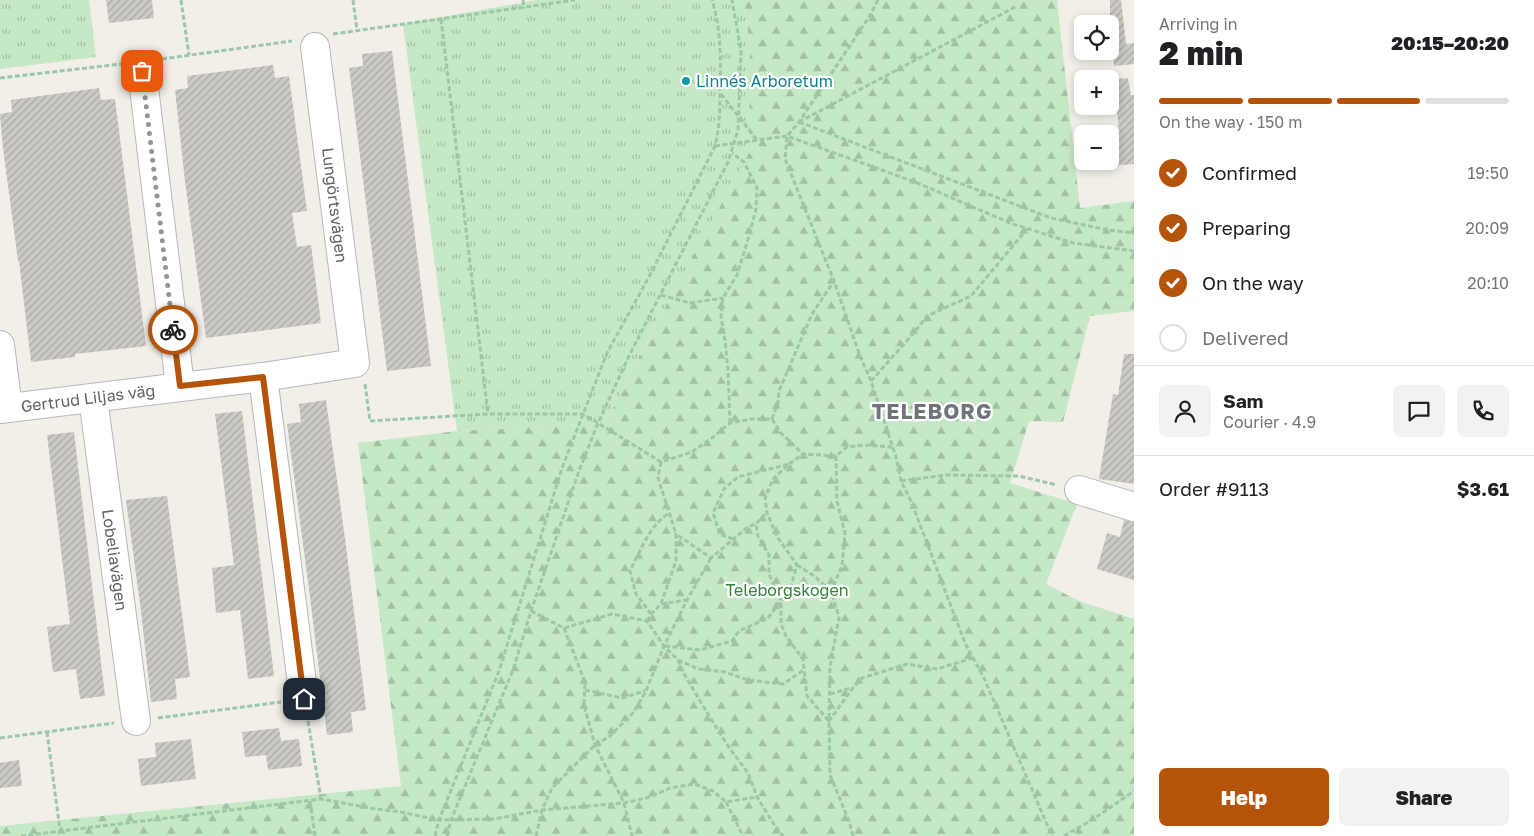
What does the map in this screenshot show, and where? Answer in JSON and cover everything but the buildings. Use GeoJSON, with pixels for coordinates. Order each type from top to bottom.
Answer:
{"type":"FeatureCollection","features":[{"type":"Feature","properties":{"kind":"street","name":"Lungörtsvägen"},"geometry":{"type":"LineString","coordinates":[[313,41],[355,363]]}},
{"type":"Feature","properties":{"kind":"street"},"geometry":{"type":"LineString","coordinates":[[142,65],[180,386]]}},
{"type":"Feature","properties":{"kind":"street"},"geometry":{"type":"LineString","coordinates":[[0,345],[4,408]]}},
{"type":"Feature","properties":{"kind":"street","name":"Gertrud Liljas väg"},"geometry":{"type":"LineString","coordinates":[[4,408],[263,377],[355,363]]}},
{"type":"Feature","properties":{"kind":"street"},"geometry":{"type":"LineString","coordinates":[[263,377],[304,699]]}},
{"type":"Feature","properties":{"kind":"street","name":"Lobeliavägen"},"geometry":{"type":"LineString","coordinates":[[93,398],[136,721]]}},
{"type":"Feature","properties":{"kind":"street"},"geometry":{"type":"LineString","coordinates":[[1079,490],[1134,507]]}},
{"type":"Feature","properties":{"kind":"path"},"geometry":{"type":"LineString","coordinates":[[181,0],[189,55]]}},
{"type":"Feature","properties":{"kind":"path"},"geometry":{"type":"LineString","coordinates":[[353,0],[358,30]]}},
{"type":"Feature","properties":{"kind":"path"},"geometry":{"type":"LineString","coordinates":[[523,0],[524,8]]}},
{"type":"Feature","properties":{"kind":"path"},"geometry":{"type":"LineString","coordinates":[[0,78],[142,65],[189,55],[313,41],[358,30],[575,0]]}},
{"type":"Feature","properties":{"kind":"path"},"geometry":{"type":"LineString","coordinates":[[435,836],[439,820],[499,671],[562,468],[582,414],[607,353],[650,275],[715,146],[719,128],[721,54],[717,16],[712,0]]}},
{"type":"Feature","properties":{"kind":"path"},"geometry":{"type":"LineString","coordinates":[[447,836],[451,820],[513,670],[579,471],[598,423],[629,356],[732,153],[739,117],[741,51],[732,0]]}},
{"type":"Feature","properties":{"kind":"path"},"geometry":{"type":"LineString","coordinates":[[878,0],[869,17],[799,122],[787,136],[785,159],[834,281],[860,356],[871,381],[901,480],[911,501],[965,643],[984,678],[1052,836]]}},
{"type":"Feature","properties":{"kind":"path"},"geometry":{"type":"LineString","coordinates":[[799,122],[1017,6]]}},
{"type":"Feature","properties":{"kind":"path"},"geometry":{"type":"LineString","coordinates":[[441,19],[488,414]]}},
{"type":"Feature","properties":{"kind":"path"},"geometry":{"type":"LineString","coordinates":[[720,94],[758,141]]}},
{"type":"Feature","properties":{"kind":"path"},"geometry":{"type":"LineString","coordinates":[[799,122],[1051,218],[1108,230],[1134,233]]}},
{"type":"Feature","properties":{"kind":"path"},"geometry":{"type":"LineString","coordinates":[[715,146],[787,136],[914,182],[1010,223],[1073,243],[1134,251]]}},
{"type":"Feature","properties":{"kind":"path"},"geometry":{"type":"LineString","coordinates":[[730,423],[728,370],[721,316],[723,298],[737,274],[744,252],[756,209],[757,188],[744,162],[732,153]]}},
{"type":"Feature","properties":{"kind":"path"},"geometry":{"type":"LineString","coordinates":[[871,381],[912,336],[927,316],[971,296],[1028,228]]}},
{"type":"Feature","properties":{"kind":"path"},"geometry":{"type":"LineString","coordinates":[[772,419],[778,403],[779,391],[812,314],[834,281]]}},
{"type":"Feature","properties":{"kind":"path"},"geometry":{"type":"LineString","coordinates":[[661,295],[690,303],[723,298]]}},
{"type":"Feature","properties":{"kind":"path"},"geometry":{"type":"LineString","coordinates":[[355,363],[363,369],[370,421],[488,414],[582,414],[662,462],[692,452],[730,423],[751,419],[772,419]]}},
{"type":"Feature","properties":{"kind":"path"},"geometry":{"type":"LineString","coordinates":[[772,419],[803,454]]}},
{"type":"Feature","properties":{"kind":"path"},"geometry":{"type":"LineString","coordinates":[[852,836],[849,821],[830,775],[830,667],[839,618],[831,591],[814,576],[797,565],[778,538],[766,513],[765,498],[772,479],[803,454],[836,456],[847,447],[892,447]]}},
{"type":"Feature","properties":{"kind":"path"},"geometry":{"type":"LineString","coordinates":[[831,591],[842,566],[845,533],[837,501],[836,456]]}},
{"type":"Feature","properties":{"kind":"path"},"geometry":{"type":"LineString","coordinates":[[648,621],[651,614],[660,604],[676,561],[676,534],[658,478],[662,462]]}},
{"type":"Feature","properties":{"kind":"path"},"geometry":{"type":"LineString","coordinates":[[734,540],[720,534],[713,513],[724,489],[738,477],[789,464]]}},
{"type":"Feature","properties":{"kind":"path"},"geometry":{"type":"LineString","coordinates":[[901,480],[946,476],[1019,476],[1079,490]]}},
{"type":"Feature","properties":{"kind":"path"},"geometry":{"type":"LineString","coordinates":[[536,836],[542,810],[552,788],[595,745],[610,736],[633,713],[646,691],[664,646],[710,558],[749,526],[756,524],[766,513]]}},
{"type":"Feature","properties":{"kind":"path"},"geometry":{"type":"LineString","coordinates":[[651,614],[636,594],[630,572],[645,542],[661,518],[668,514]]}},
{"type":"Feature","properties":{"kind":"path"},"geometry":{"type":"LineString","coordinates":[[756,524],[758,536],[769,556],[769,574],[782,602],[781,624],[786,636],[802,659],[807,696],[829,721]]}},
{"type":"Feature","properties":{"kind":"path"},"geometry":{"type":"LineString","coordinates":[[676,534],[710,558]]}},
{"type":"Feature","properties":{"kind":"path"},"geometry":{"type":"LineString","coordinates":[[664,646],[700,650],[732,641],[739,631],[768,618],[782,602],[791,586],[797,565]]}},
{"type":"Feature","properties":{"kind":"path"},"geometry":{"type":"LineString","coordinates":[[660,604],[687,600]]}},
{"type":"Feature","properties":{"kind":"path"},"geometry":{"type":"LineString","coordinates":[[531,611],[564,628],[585,682],[584,705],[595,745],[624,803],[632,836]]}},
{"type":"Feature","properties":{"kind":"path"},"geometry":{"type":"LineString","coordinates":[[564,628],[612,614],[648,621],[664,646],[678,660],[683,672],[728,746],[748,773],[757,797],[783,836]]}},
{"type":"Feature","properties":{"kind":"path"},"geometry":{"type":"LineString","coordinates":[[829,721],[852,688],[862,678],[907,664],[937,669],[972,658]]}},
{"type":"Feature","properties":{"kind":"path"},"geometry":{"type":"LineString","coordinates":[[678,660],[698,668],[726,672],[748,680],[783,684],[804,670]]}},
{"type":"Feature","properties":{"kind":"path"},"geometry":{"type":"LineString","coordinates":[[830,694],[852,688]]}},
{"type":"Feature","properties":{"kind":"path"},"geometry":{"type":"LineString","coordinates":[[585,690],[622,698],[646,691]]}},
{"type":"Feature","properties":{"kind":"path"},"geometry":{"type":"LineString","coordinates":[[0,738],[304,699],[322,799]]}},
{"type":"Feature","properties":{"kind":"path"},"geometry":{"type":"LineString","coordinates":[[47,732],[60,830]]}},
{"type":"Feature","properties":{"kind":"path"},"geometry":{"type":"LineString","coordinates":[[21,836],[322,799],[439,820],[494,819],[542,810],[624,803],[650,797],[670,788],[694,784],[713,791],[726,802],[743,836]]}},
{"type":"Feature","properties":{"kind":"path"},"geometry":{"type":"LineString","coordinates":[[1064,836],[1134,792]]}},
{"type":"Feature","properties":{"kind":"path"},"geometry":{"type":"LineString","coordinates":[[726,802],[757,797]]}},
{"type":"Feature","properties":{"kind":"path"},"geometry":{"type":"LineString","coordinates":[[310,801],[315,836]]}},
{"type":"Feature","properties":{"kind":"green space"},"geometry":{"type":"Polygon","coordinates":[[[0,0],[89,0],[96,57],[0,69],[0,0]]]}},
{"type":"Feature","properties":{"kind":"green space"},"geometry":{"type":"Polygon","coordinates":[[[537,0],[743,0],[750,46],[749,153],[605,423],[457,431],[403,24],[537,0]]]}},
{"type":"Feature","properties":{"kind":"green space","name":"Teleborgskogen"},"geometry":{"type":"Polygon","coordinates":[[[743,0],[1057,0],[1074,154],[1074,170],[1076,170],[1080,208],[1134,201],[1134,311],[1090,316],[1063,422],[1029,421],[1010,483],[1077,504],[1046,584],[1079,601],[1134,619],[1134,836],[0,836],[0,826],[401,786],[358,443],[457,431],[605,423],[670,298],[750,46],[743,0]]]}},
{"type":"Feature","properties":{"kind":"way so far"},"geometry":{"type":"LineString","coordinates":[[142,71],[173,330]]}},
{"type":"Feature","properties":{"kind":"place","name":"Linnés Arboretum"},"geometry":{"type":"Point","coordinates":[686,81]}},
{"type":"Feature","properties":{"kind":"district","name":"TELEBORG"},"geometry":{"type":"Point","coordinates":[932,411]}},
{"type":"Feature","properties":{"kind":"route"},"geometry":{"type":"LineString","coordinates":[[173,330],[180,386],[263,377],[304,699]]}}]}
